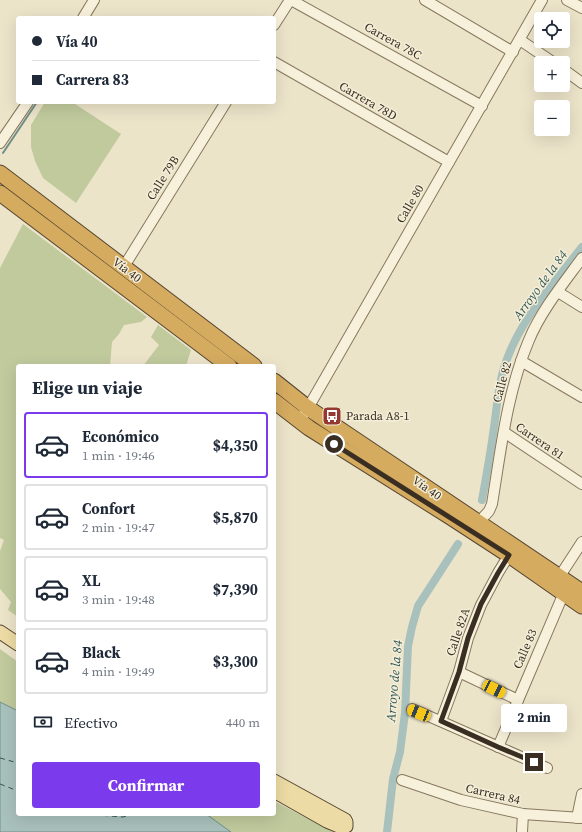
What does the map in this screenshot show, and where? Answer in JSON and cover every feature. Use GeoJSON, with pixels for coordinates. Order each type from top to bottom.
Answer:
{"type":"FeatureCollection","features":[{"type":"Feature","properties":{"kind":"highway","name":"Vía 40"},"geometry":{"type":"LineString","coordinates":[[0,173],[123,268],[206,339],[227,364]]}},
{"type":"Feature","properties":{"kind":"highway","name":"Vía 40"},"geometry":{"type":"LineString","coordinates":[[0,193],[206,339],[250,364]]}},
{"type":"Feature","properties":{"kind":"highway","name":"Vía 40"},"geometry":{"type":"LineString","coordinates":[[276,383],[308,408],[478,523],[562,585],[582,606]]}},
{"type":"Feature","properties":{"kind":"highway","name":"Vía 40"},"geometry":{"type":"LineString","coordinates":[[276,403],[299,421],[509,555],[562,585],[582,592]]}},
{"type":"Feature","properties":{"kind":"main road"},"geometry":{"type":"LineString","coordinates":[[0,632],[16,643]]}},
{"type":"Feature","properties":{"kind":"main road"},"geometry":{"type":"LineString","coordinates":[[0,640],[16,651]]}},
{"type":"Feature","properties":{"kind":"main road"},"geometry":{"type":"LineString","coordinates":[[276,783],[344,820],[346,822],[346,826],[341,827],[327,821],[276,792]]}},
{"type":"Feature","properties":{"kind":"street"},"geometry":{"type":"LineString","coordinates":[[84,16],[94,0]]}},
{"type":"Feature","properties":{"kind":"street"},"geometry":{"type":"LineString","coordinates":[[276,22],[290,0]]}},
{"type":"Feature","properties":{"kind":"street","name":"Carrera 78C"},"geometry":{"type":"LineString","coordinates":[[290,0],[482,106]]}},
{"type":"Feature","properties":{"kind":"street"},"geometry":{"type":"LineString","coordinates":[[425,0],[440,4],[513,52]]}},
{"type":"Feature","properties":{"kind":"street","name":"Calle 80"},"geometry":{"type":"LineString","coordinates":[[299,421],[308,408],[542,0]]}},
{"type":"Feature","properties":{"kind":"street"},"geometry":{"type":"LineString","coordinates":[[568,0],[582,8]]}},
{"type":"Feature","properties":{"kind":"street"},"geometry":{"type":"LineString","coordinates":[[520,40],[544,56]]}},
{"type":"Feature","properties":{"kind":"street","name":"Carrera 78D"},"geometry":{"type":"LineString","coordinates":[[276,63],[449,162]]}},
{"type":"Feature","properties":{"kind":"street"},"geometry":{"type":"LineString","coordinates":[[570,74],[582,83]]}},
{"type":"Feature","properties":{"kind":"street"},"geometry":{"type":"LineString","coordinates":[[0,143],[27,104]]}},
{"type":"Feature","properties":{"kind":"street","name":"Calle 79B"},"geometry":{"type":"LineString","coordinates":[[123,268],[225,104]]}},
{"type":"Feature","properties":{"kind":"street","name":"Calle 82"},"geometry":{"type":"LineString","coordinates":[[478,523],[489,511],[492,504],[513,386],[529,339],[543,314],[582,258]]}},
{"type":"Feature","properties":{"kind":"street"},"geometry":{"type":"LineString","coordinates":[[558,292],[582,307]]}},
{"type":"Feature","properties":{"kind":"street"},"geometry":{"type":"LineString","coordinates":[[521,361],[582,397]]}},
{"type":"Feature","properties":{"kind":"street","name":"Carrera 81"},"geometry":{"type":"LineString","coordinates":[[504,432],[582,484]]}},
{"type":"Feature","properties":{"kind":"street","name":"Calle 83"},"geometry":{"type":"LineString","coordinates":[[498,747],[518,700],[562,585],[582,542]]}},
{"type":"Feature","properties":{"kind":"street","name":"Calle 82A"},"geometry":{"type":"LineString","coordinates":[[441,721],[459,672],[468,638],[481,604],[509,555]]}},
{"type":"Feature","properties":{"kind":"street"},"geometry":{"type":"LineString","coordinates":[[459,672],[518,700]]}},
{"type":"Feature","properties":{"kind":"street"},"geometry":{"type":"LineString","coordinates":[[412,709],[547,768]]}},
{"type":"Feature","properties":{"kind":"street","name":"Carrera 84"},"geometry":{"type":"LineString","coordinates":[[402,780],[461,800],[523,814],[579,818]]}},
{"type":"Feature","properties":{"kind":"street"},"geometry":{"type":"LineString","coordinates":[[579,818],[582,794]]}},
{"type":"Feature","properties":{"kind":"street"},"geometry":{"type":"LineString","coordinates":[[522,832],[523,814]]}},
{"type":"Feature","properties":{"kind":"green space"},"geometry":{"type":"Polygon","coordinates":[[[44,104],[75,104],[121,134],[76,203],[43,178],[35,161],[31,147],[31,125],[44,104]]]}},
{"type":"Feature","properties":{"kind":"green space"},"geometry":{"type":"Polygon","coordinates":[[[23,224],[147,317],[141,322],[124,325],[112,342],[110,364],[16,364],[16,616],[8,610],[11,602],[0,589],[0,551],[4,540],[0,538],[0,268],[23,224]]]}},
{"type":"Feature","properties":{"kind":"green space"},"geometry":{"type":"Polygon","coordinates":[[[158,325],[191,350],[187,364],[145,364],[159,345],[151,337],[158,325]]]}},
{"type":"Feature","properties":{"kind":"green space"},"geometry":{"type":"Polygon","coordinates":[[[0,649],[16,661],[16,710],[0,702],[0,649]]]}},
{"type":"Feature","properties":{"kind":"green space"},"geometry":{"type":"Polygon","coordinates":[[[276,802],[333,832],[231,832],[209,816],[276,816],[276,802]]]}},
{"type":"Feature","properties":{"kind":"water"},"geometry":{"type":"Polygon","coordinates":[[[0,702],[16,710],[16,816],[209,816],[231,832],[0,832],[0,702]]]}},
{"type":"Feature","properties":{"kind":"waterway"},"geometry":{"type":"LineString","coordinates":[[3,153],[36,104]]}},
{"type":"Feature","properties":{"kind":"waterway","name":"Arroyo de la 84"},"geometry":{"type":"LineString","coordinates":[[482,500],[500,386],[507,359],[522,328],[540,300],[582,247]]}},
{"type":"Feature","properties":{"kind":"waterway","name":"Arroyo de la 84"},"geometry":{"type":"LineString","coordinates":[[387,832],[393,779],[400,752],[405,713],[408,646],[412,627],[418,606],[458,544]]}},
{"type":"Feature","properties":{"kind":"ferry route"},"geometry":{"type":"LineString","coordinates":[[0,758],[16,762]]}},
{"type":"Feature","properties":{"kind":"ferry route"},"geometry":{"type":"LineString","coordinates":[[0,784],[16,790]]}},
{"type":"Feature","properties":{"kind":"ferry route"},"geometry":{"type":"LineString","coordinates":[[110,816],[127,816]]}},
{"type":"Feature","properties":{"kind":"place","name":"Parada A8-1"},"geometry":{"type":"Point","coordinates":[332,416]}},
{"type":"Feature","properties":{"kind":"route"},"geometry":{"type":"LineString","coordinates":[[334,444],[509,555],[481,604],[468,638],[459,672],[441,721],[534,762]]}}]}
